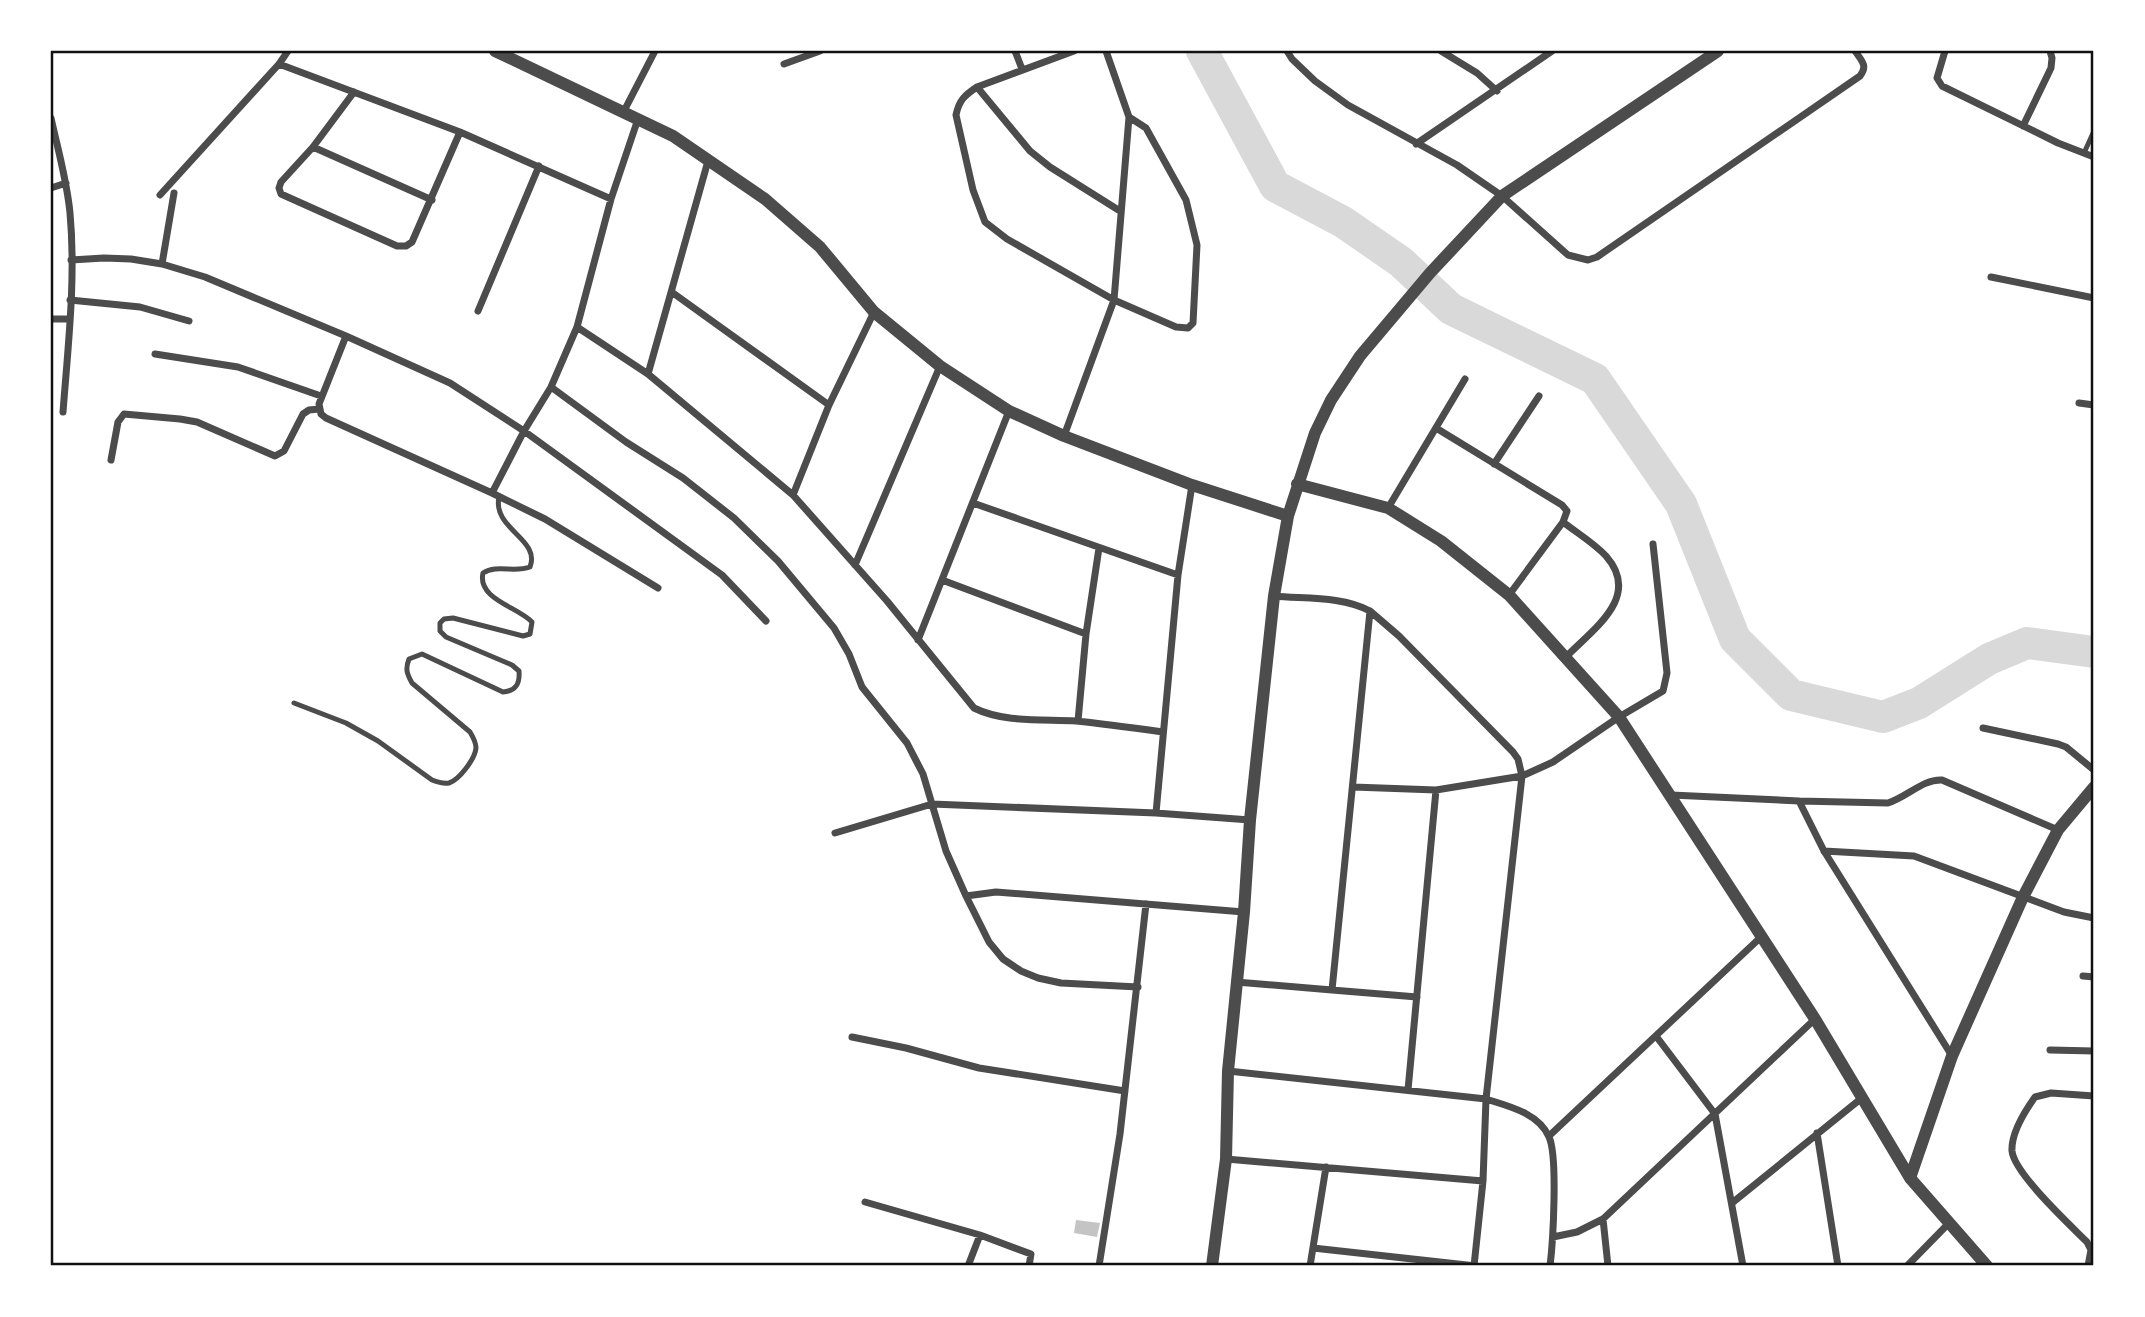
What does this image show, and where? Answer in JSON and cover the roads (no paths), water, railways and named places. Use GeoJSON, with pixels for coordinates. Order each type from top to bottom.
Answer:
{"type":"FeatureCollection","features":[{"type":"Feature","properties":{"kind":"street"},"geometry":{"type":"LineString","coordinates":[[160,195],[288,51]]}},
{"type":"Feature","properties":{"kind":"street"},"geometry":{"type":"LineString","coordinates":[[495,51],[673,136],[765,198],[820,247],[874,312],[940,366],[1009,411],[1064,436],[1192,485],[1288,516]]}},
{"type":"Feature","properties":{"kind":"street"},"geometry":{"type":"LineString","coordinates":[[624,111],[654,51]]}},
{"type":"Feature","properties":{"kind":"street"},"geometry":{"type":"LineString","coordinates":[[784,64],[820,51]]}},
{"type":"Feature","properties":{"kind":"street"},"geometry":{"type":"LineString","coordinates":[[1015,51],[1022,69]]}},
{"type":"Feature","properties":{"kind":"street"},"geometry":{"type":"LineString","coordinates":[[1074,51],[977,87],[963,96],[958,105],[956,115],[973,190],[985,222],[1007,239],[1114,300],[1177,327],[1188,328],[1193,323],[1196,245],[1186,200],[1146,128],[1129,117]]}},
{"type":"Feature","properties":{"kind":"street"},"geometry":{"type":"LineString","coordinates":[[1064,436],[1114,300],[1129,117],[1106,51]]}},
{"type":"Feature","properties":{"kind":"street"},"geometry":{"type":"LineString","coordinates":[[1287,51],[1315,81],[1348,105],[1457,165],[1502,197],[1568,255],[1588,260],[1597,257],[1860,76],[1865,70],[1865,64],[1855,51]]}},
{"type":"Feature","properties":{"kind":"street"},"geometry":{"type":"LineString","coordinates":[[1441,51],[1477,73],[1497,91]]}},
{"type":"Feature","properties":{"kind":"street"},"geometry":{"type":"LineString","coordinates":[[1416,144],[1552,51]]}},
{"type":"Feature","properties":{"kind":"street"},"geometry":{"type":"LineString","coordinates":[[1212,1266],[1226,1159],[1228,1071],[1250,820],[1275,596],[1288,516],[1315,433],[1331,400],[1360,356],[1430,273],[1502,197],[1718,51]]}},
{"type":"Feature","properties":{"kind":"street"},"geometry":{"type":"LineString","coordinates":[[1945,51],[1938,82],[2023,126],[2094,157]]}},
{"type":"Feature","properties":{"kind":"street"},"geometry":{"type":"LineString","coordinates":[[2023,126],[2051,68],[2050,51]]}},
{"type":"Feature","properties":{"kind":"street"},"geometry":{"type":"LineString","coordinates":[[279,64],[460,132],[611,199]]}},
{"type":"Feature","properties":{"kind":"street"},"geometry":{"type":"LineString","coordinates":[[977,87],[1031,151],[1050,167],[1120,211]]}},
{"type":"Feature","properties":{"kind":"street"},"geometry":{"type":"LineString","coordinates":[[354,92],[313,147],[281,182],[279,188],[281,194],[397,246],[406,246],[412,242],[460,132]]}},
{"type":"Feature","properties":{"kind":"street"},"geometry":{"type":"LineString","coordinates":[[51,118],[70,214],[70,319],[63,412]]}},
{"type":"Feature","properties":{"kind":"street"},"geometry":{"type":"LineString","coordinates":[[496,495],[524,432],[551,387],[577,327],[611,199],[638,118]]}},
{"type":"Feature","properties":{"kind":"street"},"geometry":{"type":"LineString","coordinates":[[313,147],[432,200]]}},
{"type":"Feature","properties":{"kind":"street"},"geometry":{"type":"LineString","coordinates":[[648,374],[673,293],[708,161]]}},
{"type":"Feature","properties":{"kind":"street"},"geometry":{"type":"LineString","coordinates":[[478,311],[539,166]]}},
{"type":"Feature","properties":{"kind":"street"},"geometry":{"type":"LineString","coordinates":[[51,188],[66,183]]}},
{"type":"Feature","properties":{"kind":"street"},"geometry":{"type":"LineString","coordinates":[[162,264],[173,193]]}},
{"type":"Feature","properties":{"kind":"street"},"geometry":{"type":"LineString","coordinates":[[71,260],[104,258],[162,264],[205,277],[450,383],[524,432],[722,575],[766,621]]}},
{"type":"Feature","properties":{"kind":"street"},"geometry":{"type":"LineString","coordinates":[[1991,277],[2094,298]]}},
{"type":"Feature","properties":{"kind":"street"},"geometry":{"type":"LineString","coordinates":[[673,293],[829,405]]}},
{"type":"Feature","properties":{"kind":"street"},"geometry":{"type":"LineString","coordinates":[[70,300],[140,307],[190,321]]}},
{"type":"Feature","properties":{"kind":"street"},"geometry":{"type":"LineString","coordinates":[[793,495],[829,405],[874,312]]}},
{"type":"Feature","properties":{"kind":"street"},"geometry":{"type":"LineString","coordinates":[[51,318],[70,319]]}},
{"type":"Feature","properties":{"kind":"street"},"geometry":{"type":"LineString","coordinates":[[577,327],[648,374],[793,495],[855,565],[966,700],[985,713],[1163,732]]}},
{"type":"Feature","properties":{"kind":"street"},"geometry":{"type":"LineString","coordinates":[[346,336],[321,396],[319,409],[326,418],[545,519],[658,588]]}},
{"type":"Feature","properties":{"kind":"street"},"geometry":{"type":"LineString","coordinates":[[155,354],[238,367],[321,396]]}},
{"type":"Feature","properties":{"kind":"street"},"geometry":{"type":"LineString","coordinates":[[855,565],[940,366]]}},
{"type":"Feature","properties":{"kind":"street"},"geometry":{"type":"LineString","coordinates":[[1388,508],[1465,379]]}},
{"type":"Feature","properties":{"kind":"street"},"geometry":{"type":"LineString","coordinates":[[551,387],[711,499],[769,552],[834,628],[863,687],[908,743],[923,774],[947,851],[966,896],[989,942],[1003,959],[1021,971],[1061,983],[1138,987]]}},
{"type":"Feature","properties":{"kind":"street"},"geometry":{"type":"LineString","coordinates":[[1494,464],[1539,396]]}},
{"type":"Feature","properties":{"kind":"street"},"geometry":{"type":"LineString","coordinates":[[2080,403],[2094,405]]}},
{"type":"Feature","properties":{"kind":"street"},"geometry":{"type":"LineString","coordinates":[[111,460],[118,422],[124,414],[197,422],[275,456],[284,451],[303,414],[319,409]]}},
{"type":"Feature","properties":{"kind":"street"},"geometry":{"type":"LineString","coordinates":[[918,640],[1009,411]]}},
{"type":"Feature","properties":{"kind":"street"},"geometry":{"type":"LineString","coordinates":[[1436,428],[1562,505],[1567,511],[1563,522],[1509,595]]}},
{"type":"Feature","properties":{"kind":"street"},"geometry":{"type":"LineString","coordinates":[[1297,484],[1388,508],[1441,541],[1509,595],[1619,716],[1815,1019],[1910,1178],[1987,1266]]}},
{"type":"Feature","properties":{"kind":"street"},"geometry":{"type":"LineString","coordinates":[[1156,813],[1178,575],[1192,485]]}},
{"type":"Feature","properties":{"kind":"street"},"geometry":{"type":"LineString","coordinates":[[972,503],[1178,575]]}},
{"type":"Feature","properties":{"kind":"street"},"geometry":{"type":"LineString","coordinates":[[1563,522],[1604,554],[1618,576],[1619,589],[1611,611],[1566,657]]}},
{"type":"Feature","properties":{"kind":"street"},"geometry":{"type":"LineString","coordinates":[[1353,787],[1436,790],[1522,776],[1553,762],[1619,716],[1663,691],[1667,673],[1653,544]]}},
{"type":"Feature","properties":{"kind":"street"},"geometry":{"type":"LineString","coordinates":[[1079,722],[1086,634],[1099,548]]}},
{"type":"Feature","properties":{"kind":"street"},"geometry":{"type":"LineString","coordinates":[[942,580],[1086,634]]}},
{"type":"Feature","properties":{"kind":"street"},"geometry":{"type":"LineString","coordinates":[[1275,596],[1359,605],[1370,611],[1399,636],[1513,752],[1518,759],[1522,776],[1486,1099],[1483,1181],[1475,1266],[1313,1248]]}},
{"type":"Feature","properties":{"kind":"street"},"geometry":{"type":"LineString","coordinates":[[1332,990],[1370,611]]}},
{"type":"Feature","properties":{"kind":"street"},"geometry":{"type":"LineString","coordinates":[[1983,728],[2066,747],[2094,770]]}},
{"type":"Feature","properties":{"kind":"street"},"geometry":{"type":"LineString","coordinates":[[1671,795],[1888,803],[1900,799],[1928,781],[1942,779],[2058,830]]}},
{"type":"Feature","properties":{"kind":"street"},"geometry":{"type":"LineString","coordinates":[[1910,1178],[1952,1056],[2023,897],[2058,830],[2094,787]]}},
{"type":"Feature","properties":{"kind":"street"},"geometry":{"type":"LineString","coordinates":[[1408,1090],[1436,790]]}},
{"type":"Feature","properties":{"kind":"street"},"geometry":{"type":"LineString","coordinates":[[1799,801],[1824,851],[1952,1056]]}},
{"type":"Feature","properties":{"kind":"street"},"geometry":{"type":"LineString","coordinates":[[835,833],[932,804],[1156,813],[1250,820]]}},
{"type":"Feature","properties":{"kind":"street"},"geometry":{"type":"LineString","coordinates":[[1824,851],[1914,856],[2078,916],[2094,918]]}},
{"type":"Feature","properties":{"kind":"street"},"geometry":{"type":"LineString","coordinates":[[966,896],[996,892],[1244,912]]}},
{"type":"Feature","properties":{"kind":"street"},"geometry":{"type":"LineString","coordinates":[[1099,1266],[1125,1091],[1146,904]]}},
{"type":"Feature","properties":{"kind":"street"},"geometry":{"type":"LineString","coordinates":[[1549,1136],[1761,937]]}},
{"type":"Feature","properties":{"kind":"street"},"geometry":{"type":"LineString","coordinates":[[2083,976],[2094,977]]}},
{"type":"Feature","properties":{"kind":"street"},"geometry":{"type":"LineString","coordinates":[[1237,982],[1417,997]]}},
{"type":"Feature","properties":{"kind":"street"},"geometry":{"type":"LineString","coordinates":[[1553,1237],[1577,1232],[1603,1219],[1815,1019]]}},
{"type":"Feature","properties":{"kind":"street"},"geometry":{"type":"LineString","coordinates":[[1656,1036],[1715,1114],[1743,1266]]}},
{"type":"Feature","properties":{"kind":"street"},"geometry":{"type":"LineString","coordinates":[[852,1037],[906,1048],[979,1068],[1125,1091]]}},
{"type":"Feature","properties":{"kind":"street"},"geometry":{"type":"LineString","coordinates":[[2050,1050],[2094,1051]]}},
{"type":"Feature","properties":{"kind":"street"},"geometry":{"type":"LineString","coordinates":[[1228,1071],[1486,1099],[1520,1110],[1549,1136],[1552,1150],[1553,1237],[1550,1266]]}},
{"type":"Feature","properties":{"kind":"street"},"geometry":{"type":"LineString","coordinates":[[2088,1266],[2091,1250],[2087,1242],[2032,1184],[2013,1157],[2012,1149],[2013,1140],[2035,1097],[2051,1093],[2094,1096]]}},
{"type":"Feature","properties":{"kind":"street"},"geometry":{"type":"LineString","coordinates":[[1732,1203],[1863,1097]]}},
{"type":"Feature","properties":{"kind":"street"},"geometry":{"type":"LineString","coordinates":[[1817,1133],[1838,1266]]}},
{"type":"Feature","properties":{"kind":"street"},"geometry":{"type":"LineString","coordinates":[[1226,1159],[1483,1181]]}},
{"type":"Feature","properties":{"kind":"street"},"geometry":{"type":"LineString","coordinates":[[1310,1266],[1326,1167]]}},
{"type":"Feature","properties":{"kind":"street"},"geometry":{"type":"LineString","coordinates":[[865,1202],[980,1235],[1031,1254],[1029,1266]]}},
{"type":"Feature","properties":{"kind":"street"},"geometry":{"type":"LineString","coordinates":[[1603,1219],[1608,1266]]}},
{"type":"Feature","properties":{"kind":"street"},"geometry":{"type":"LineString","coordinates":[[1907,1266],[1949,1223]]}},
{"type":"Feature","properties":{"kind":"street"},"geometry":{"type":"LineString","coordinates":[[968,1266],[980,1235]]}},
{"type":"Feature","properties":{"kind":"street"},"geometry":{"type":"LineString","coordinates":[[1394,1266],[1395,1257]]}},
{"type":"Feature","properties":{"kind":"lane"},"geometry":{"type":"LineString","coordinates":[[2084,153],[2094,131]]}},
{"type":"Feature","properties":{"kind":"lane"},"geometry":{"type":"LineString","coordinates":[[294,703],[346,723],[378,741],[432,780],[451,783],[458,777],[474,756],[475,739],[412,683],[406,667],[409,659],[422,654],[503,692],[512,692],[517,687],[519,671],[512,665],[446,637],[440,631],[439,623],[453,618],[523,636],[530,634],[533,628],[533,622],[525,615],[484,588],[483,573],[491,569],[517,571],[530,567],[532,561],[531,550],[500,514],[496,495]]}},
{"type":"Feature","properties":{"kind":"waterway"},"geometry":{"type":"LineString","coordinates":[[1202,51],[1275,186],[1343,222],[1401,262],[1451,309],[1595,379],[1681,504],[1735,639],[1791,695],[1883,717],[1919,703],[1989,659],[2027,643],[2094,652]]}}]}
